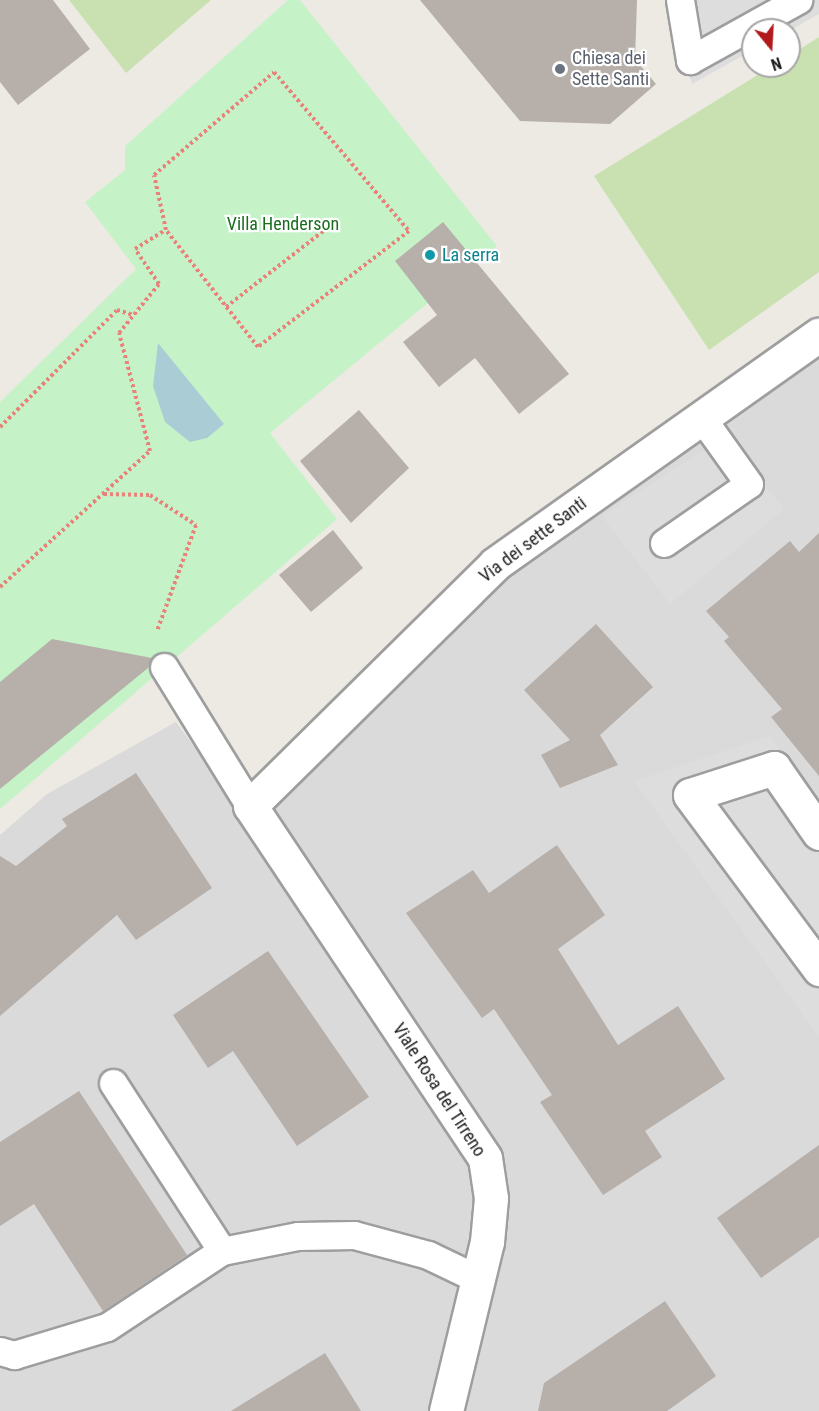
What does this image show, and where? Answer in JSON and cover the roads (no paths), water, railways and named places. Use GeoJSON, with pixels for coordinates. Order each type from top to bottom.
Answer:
{"type":"FeatureCollection","features":[{"type":"Feature","properties":{"kind":"street","name":"Via dei sette Santi"},"geometry":{"type":"LineString","coordinates":[[250,806],[495,564],[819,336]]}},
{"type":"Feature","properties":{"kind":"street"},"geometry":{"type":"LineString","coordinates":[[819,833],[774,768],[690,795],[819,969]]}},
{"type":"Feature","properties":{"kind":"street","name":"Viale Rosa del Tirreno"},"geometry":{"type":"LineString","coordinates":[[250,806],[485,1158],[491,1198],[487,1242],[446,1411]]}},
{"type":"Feature","properties":{"kind":"lane"},"geometry":{"type":"LineString","coordinates":[[680,0],[690,60],[798,0]]}},
{"type":"Feature","properties":{"kind":"lane"},"geometry":{"type":"LineString","coordinates":[[664,543],[749,484],[702,418]]}},
{"type":"Feature","properties":{"kind":"lane"},"geometry":{"type":"LineString","coordinates":[[164,667],[250,806]]}},
{"type":"Feature","properties":{"kind":"lane"},"geometry":{"type":"LineString","coordinates":[[112,1083],[222,1251]]}},
{"type":"Feature","properties":{"kind":"lane"},"geometry":{"type":"LineString","coordinates":[[0,1351],[14,1355],[107,1327],[222,1251],[298,1236],[354,1235],[428,1255],[478,1279]]}},
{"type":"Feature","properties":{"kind":"water"},"geometry":{"type":"Polygon","coordinates":[[[158,343],[224,424],[207,438],[190,442],[165,422],[153,386],[158,343]]]}},
{"type":"Feature","properties":{"kind":"place","name":"Chiesa dei Sette Santi"},"geometry":{"type":"Point","coordinates":[560,69]}},
{"type":"Feature","properties":{"kind":"place","name":"La serra"},"geometry":{"type":"Point","coordinates":[430,255]}},
{"type":"Feature","properties":{"kind":"park label","name":"Villa Henderson"},"geometry":{"type":"Point","coordinates":[283,224]}}]}
